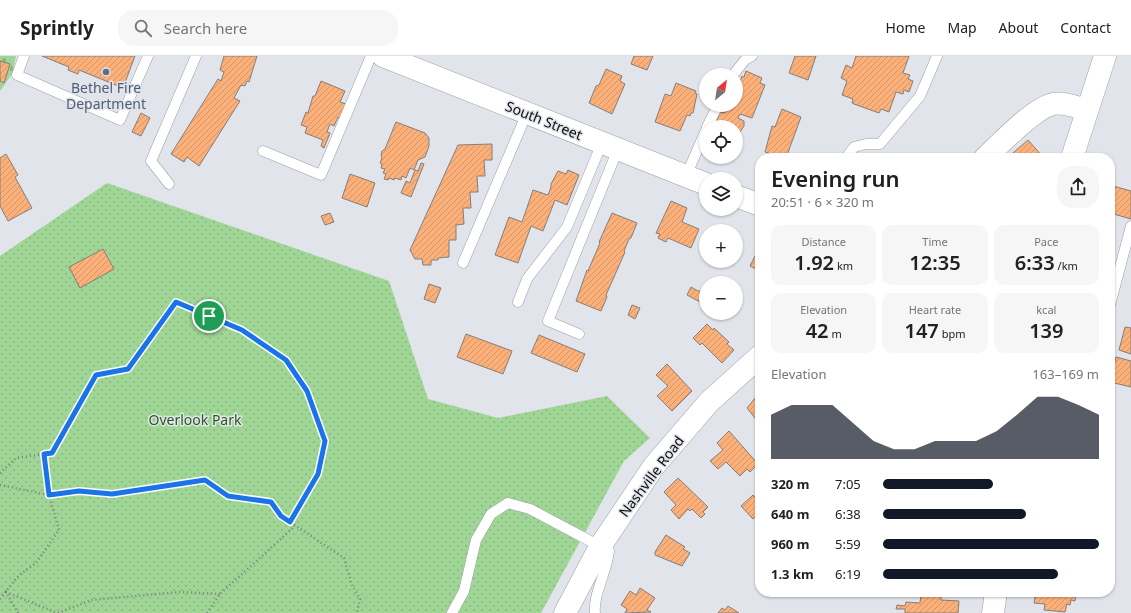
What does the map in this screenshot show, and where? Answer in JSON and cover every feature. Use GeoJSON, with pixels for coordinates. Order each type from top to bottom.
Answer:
{"type":"FeatureCollection","features":[{"type":"Feature","properties":{"kind":"street","name":"South Street"},"geometry":{"type":"LineString","coordinates":[[383,56],[696,180]]}},
{"type":"Feature","properties":{"kind":"street"},"geometry":{"type":"LineString","coordinates":[[1073,153],[1099,60]]}},
{"type":"Feature","properties":{"kind":"street"},"geometry":{"type":"LineString","coordinates":[[990,153],[1030,117],[1047,106],[1061,104],[1086,110]]}},
{"type":"Feature","properties":{"kind":"street"},"geometry":{"type":"LineString","coordinates":[[743,198],[755,202]]}},
{"type":"Feature","properties":{"kind":"street","name":"Nashville Road"},"geometry":{"type":"LineString","coordinates":[[565,613],[601,545],[654,466],[709,402],[755,361]]}},
{"type":"Feature","properties":{"kind":"street"},"geometry":{"type":"LineString","coordinates":[[993,613],[995,597]]}},
{"type":"Feature","properties":{"kind":"lane"},"geometry":{"type":"LineString","coordinates":[[24,56],[16,75],[120,120],[148,56]]}},
{"type":"Feature","properties":{"kind":"lane"},"geometry":{"type":"LineString","coordinates":[[169,184],[151,161],[196,56]]}},
{"type":"Feature","properties":{"kind":"lane"},"geometry":{"type":"LineString","coordinates":[[263,151],[321,175],[371,56]]}},
{"type":"Feature","properties":{"kind":"lane"},"geometry":{"type":"LineString","coordinates":[[739,68],[745,60],[752,56]]}},
{"type":"Feature","properties":{"kind":"lane"},"geometry":{"type":"LineString","coordinates":[[850,153],[854,147],[866,144],[880,144],[920,96],[937,56]]}},
{"type":"Feature","properties":{"kind":"lane"},"geometry":{"type":"LineString","coordinates":[[463,263],[528,113]]}},
{"type":"Feature","properties":{"kind":"lane"},"geometry":{"type":"LineString","coordinates":[[518,302],[527,279],[567,227],[610,146]]}},
{"type":"Feature","properties":{"kind":"lane"},"geometry":{"type":"LineString","coordinates":[[579,334],[548,321],[610,146]]}},
{"type":"Feature","properties":{"kind":"lane"},"geometry":{"type":"LineString","coordinates":[[696,180],[699,164]]}},
{"type":"Feature","properties":{"kind":"lane"},"geometry":{"type":"LineString","coordinates":[[1115,287],[1131,226]]}},
{"type":"Feature","properties":{"kind":"lane"},"geometry":{"type":"LineString","coordinates":[[452,613],[464,591],[476,540],[491,514],[508,503],[530,509],[601,545],[609,551],[608,566],[594,604],[595,613]]}},
{"type":"Feature","properties":{"kind":"path"},"geometry":{"type":"LineString","coordinates":[[0,473],[16,458],[52,453],[96,375],[128,369],[176,302],[242,330],[286,360],[307,391],[325,441],[318,474],[290,522]]}},
{"type":"Feature","properties":{"kind":"path"},"geometry":{"type":"LineString","coordinates":[[0,599],[19,575],[36,563],[59,530],[49,495],[44,454]]}},
{"type":"Feature","properties":{"kind":"path"},"geometry":{"type":"LineString","coordinates":[[0,485],[49,495],[79,491],[112,494],[205,480],[228,496],[271,502],[281,516],[344,558],[352,585],[360,599],[357,613]]}},
{"type":"Feature","properties":{"kind":"path"},"geometry":{"type":"LineString","coordinates":[[207,613],[220,594],[295,526]]}},
{"type":"Feature","properties":{"kind":"path"},"geometry":{"type":"LineString","coordinates":[[6,592],[18,613]]}},
{"type":"Feature","properties":{"kind":"path"},"geometry":{"type":"LineString","coordinates":[[6,592],[57,613],[91,600],[180,592],[220,594]]}},
{"type":"Feature","properties":{"kind":"green space"},"geometry":{"type":"Polygon","coordinates":[[[0,56],[16,56],[12,74],[0,91],[0,56]]]}},
{"type":"Feature","properties":{"kind":"green space","name":"Overlook Park"},"geometry":{"type":"Polygon","coordinates":[[[107,183],[389,281],[428,399],[498,418],[607,396],[650,438],[624,461],[541,613],[0,613],[0,256],[107,183]]]}},
{"type":"Feature","properties":{"kind":"building","name":"Bethel Fire Department"},"geometry":{"type":"Polygon","coordinates":[[[42,56],[135,56],[123,88],[79,70],[78,74],[68,70],[69,67],[42,56]]]}},
{"type":"Feature","properties":{"kind":"building"},"geometry":{"type":"Polygon","coordinates":[[[224,56],[257,56],[249,82],[247,81],[245,86],[241,85],[234,98],[240,101],[199,166],[187,157],[184,162],[171,154],[218,79],[221,81],[224,72],[220,70],[224,56]]]}},
{"type":"Feature","properties":{"kind":"building"},"geometry":{"type":"Polygon","coordinates":[[[634,56],[653,56],[647,70],[631,64],[634,56]]]}},
{"type":"Feature","properties":{"kind":"building"},"geometry":{"type":"Polygon","coordinates":[[[795,56],[816,56],[808,80],[789,73],[795,56]]]}},
{"type":"Feature","properties":{"kind":"building"},"geometry":{"type":"Polygon","coordinates":[[[856,56],[909,56],[903,73],[910,75],[908,79],[913,81],[909,92],[904,90],[903,94],[896,92],[889,112],[881,109],[879,113],[854,104],[852,103],[853,99],[842,95],[847,81],[841,78],[846,65],[852,68],[856,56]]]}},
{"type":"Feature","properties":{"kind":"building"},"geometry":{"type":"Polygon","coordinates":[[[0,61],[10,64],[4,83],[0,81],[0,61]]]}},
{"type":"Feature","properties":{"kind":"building"},"geometry":{"type":"Polygon","coordinates":[[[606,69],[622,76],[620,81],[625,84],[612,114],[589,103],[596,86],[599,85],[606,69]]]}},
{"type":"Feature","properties":{"kind":"building"},"geometry":{"type":"Polygon","coordinates":[[[746,71],[762,78],[760,83],[765,85],[752,118],[740,114],[738,118],[742,120],[717,120],[720,112],[743,112],[744,77],[746,71]]]}},
{"type":"Feature","properties":{"kind":"building"},"geometry":{"type":"Polygon","coordinates":[[[321,81],[345,91],[340,102],[349,105],[343,120],[338,117],[334,126],[330,124],[327,132],[330,133],[324,148],[321,146],[323,140],[305,133],[307,127],[301,125],[306,112],[308,113],[313,96],[315,96],[321,81]]]}},
{"type":"Feature","properties":{"kind":"building"},"geometry":{"type":"Polygon","coordinates":[[[676,83],[696,91],[695,93],[697,94],[693,113],[691,113],[690,116],[687,115],[680,131],[655,122],[665,94],[671,96],[676,83]]]}},
{"type":"Feature","properties":{"kind":"building"},"geometry":{"type":"Polygon","coordinates":[[[782,109],[801,117],[788,153],[765,152],[772,126],[775,127],[782,109]]]}},
{"type":"Feature","properties":{"kind":"building"},"geometry":{"type":"Polygon","coordinates":[[[141,113],[150,118],[141,136],[132,132],[141,113]]]}},
{"type":"Feature","properties":{"kind":"building"},"geometry":{"type":"Polygon","coordinates":[[[396,122],[425,133],[429,138],[429,146],[425,157],[418,160],[414,170],[410,168],[406,178],[402,176],[401,180],[389,178],[388,180],[384,179],[386,174],[383,173],[385,169],[381,168],[381,155],[396,122]]]}},
{"type":"Feature","properties":{"kind":"building"},"geometry":{"type":"Polygon","coordinates":[[[1028,140],[1039,153],[1013,153],[1028,140]]]}},
{"type":"Feature","properties":{"kind":"building"},"geometry":{"type":"Polygon","coordinates":[[[492,144],[492,160],[484,160],[485,176],[477,176],[478,192],[470,192],[471,208],[463,208],[464,224],[456,225],[456,240],[449,240],[449,257],[431,260],[431,265],[423,265],[422,259],[415,259],[410,250],[458,145],[492,144]]]}},
{"type":"Feature","properties":{"kind":"building"},"geometry":{"type":"Polygon","coordinates":[[[6,154],[18,175],[15,177],[32,208],[8,221],[0,206],[0,158],[6,154]]]}},
{"type":"Feature","properties":{"kind":"building"},"geometry":{"type":"Polygon","coordinates":[[[421,163],[424,164],[411,197],[401,193],[406,181],[410,183],[415,170],[418,171],[421,163]]]}},
{"type":"Feature","properties":{"kind":"building"},"geometry":{"type":"Polygon","coordinates":[[[568,170],[579,175],[567,205],[555,200],[543,231],[531,226],[518,263],[495,255],[509,217],[522,222],[533,190],[548,195],[551,184],[558,171],[566,174],[568,170]]]}},
{"type":"Feature","properties":{"kind":"building"},"geometry":{"type":"Polygon","coordinates":[[[350,174],[375,183],[367,207],[342,198],[350,174]]]}},
{"type":"Feature","properties":{"kind":"building"},"geometry":{"type":"Polygon","coordinates":[[[1115,187],[1131,191],[1131,219],[1115,214],[1115,187]]]}},
{"type":"Feature","properties":{"kind":"building"},"geometry":{"type":"Polygon","coordinates":[[[671,201],[687,208],[682,222],[699,229],[691,248],[668,238],[666,242],[658,238],[660,234],[656,233],[671,201]]]}},
{"type":"Feature","properties":{"kind":"building"},"geometry":{"type":"Polygon","coordinates":[[[330,213],[334,222],[325,225],[321,216],[330,213]]]}},
{"type":"Feature","properties":{"kind":"building"},"geometry":{"type":"Polygon","coordinates":[[[612,213],[637,223],[606,295],[607,297],[601,311],[576,301],[587,270],[588,271],[612,213]]]}},
{"type":"Feature","properties":{"kind":"building"},"geometry":{"type":"Polygon","coordinates":[[[103,249],[114,269],[80,288],[69,267],[103,249]]]}},
{"type":"Feature","properties":{"kind":"building"},"geometry":{"type":"Polygon","coordinates":[[[755,256],[755,268],[750,266],[755,256]]]}},
{"type":"Feature","properties":{"kind":"building"},"geometry":{"type":"Polygon","coordinates":[[[429,284],[441,288],[435,303],[424,299],[429,284]]]}},
{"type":"Feature","properties":{"kind":"building"},"geometry":{"type":"Polygon","coordinates":[[[691,287],[699,291],[699,301],[687,295],[691,287]]]}},
{"type":"Feature","properties":{"kind":"building"},"geometry":{"type":"Polygon","coordinates":[[[632,305],[640,308],[635,319],[628,315],[632,305]]]}},
{"type":"Feature","properties":{"kind":"building"},"geometry":{"type":"Polygon","coordinates":[[[707,324],[713,330],[714,328],[729,342],[727,344],[734,350],[722,363],[702,343],[700,345],[693,338],[707,324]]]}},
{"type":"Feature","properties":{"kind":"building"},"geometry":{"type":"Polygon","coordinates":[[[1125,327],[1131,328],[1131,354],[1119,350],[1125,327]]]}},
{"type":"Feature","properties":{"kind":"building"},"geometry":{"type":"Polygon","coordinates":[[[466,334],[512,351],[503,374],[457,357],[466,334]]]}},
{"type":"Feature","properties":{"kind":"building"},"geometry":{"type":"Polygon","coordinates":[[[539,335],[585,354],[577,372],[531,353],[539,335]]]}},
{"type":"Feature","properties":{"kind":"building"},"geometry":{"type":"Polygon","coordinates":[[[1116,357],[1131,361],[1131,387],[1115,383],[1116,357]]]}},
{"type":"Feature","properties":{"kind":"building"},"geometry":{"type":"Polygon","coordinates":[[[667,364],[692,391],[672,411],[657,396],[668,386],[656,375],[667,364]]]}},
{"type":"Feature","properties":{"kind":"building"},"geometry":{"type":"Polygon","coordinates":[[[755,398],[755,418],[747,408],[755,398]]]}},
{"type":"Feature","properties":{"kind":"building"},"geometry":{"type":"Polygon","coordinates":[[[729,431],[755,461],[755,467],[750,472],[747,469],[740,476],[726,462],[718,469],[710,461],[723,450],[717,443],[729,431]]]}},
{"type":"Feature","properties":{"kind":"building"},"geometry":{"type":"Polygon","coordinates":[[[678,478],[708,507],[703,512],[705,514],[701,518],[692,509],[690,511],[688,509],[679,519],[671,510],[676,505],[664,492],[678,478]]]}},
{"type":"Feature","properties":{"kind":"building"},"geometry":{"type":"Polygon","coordinates":[[[753,495],[755,497],[755,517],[753,519],[741,506],[753,495]]]}},
{"type":"Feature","properties":{"kind":"building"},"geometry":{"type":"Polygon","coordinates":[[[666,535],[685,547],[683,549],[690,553],[682,566],[655,555],[655,552],[666,535]]]}},
{"type":"Feature","properties":{"kind":"building"},"geometry":{"type":"Polygon","coordinates":[[[640,588],[655,598],[647,610],[651,612],[625,613],[627,609],[621,605],[630,591],[636,595],[640,588]]]}},
{"type":"Feature","properties":{"kind":"building"},"geometry":{"type":"Polygon","coordinates":[[[921,597],[941,597],[941,600],[959,601],[958,613],[905,613],[905,609],[896,609],[897,605],[905,606],[906,602],[920,603],[921,597]]]}},
{"type":"Feature","properties":{"kind":"building"},"geometry":{"type":"Polygon","coordinates":[[[1035,597],[1075,597],[1075,601],[1071,600],[1070,605],[1067,604],[1065,612],[1044,610],[1045,604],[1034,603],[1035,597]]]}},
{"type":"Feature","properties":{"kind":"building"},"geometry":{"type":"Polygon","coordinates":[[[728,606],[739,613],[718,613],[722,608],[725,610],[728,606]]]}},
{"type":"Feature","properties":{"kind":"place","name":"Bethel Fire Department"},"geometry":{"type":"Point","coordinates":[106,72]}},
{"type":"Feature","properties":{"kind":"route"},"geometry":{"type":"LineString","coordinates":[[176,302],[209,316],[242,330],[286,360],[307,391],[325,441],[318,474],[290,522],[281,516],[271,502],[228,496],[205,480],[169,484],[112,494],[79,491],[49,495],[44,454],[52,453],[96,375],[128,369],[176,302]]}}]}
